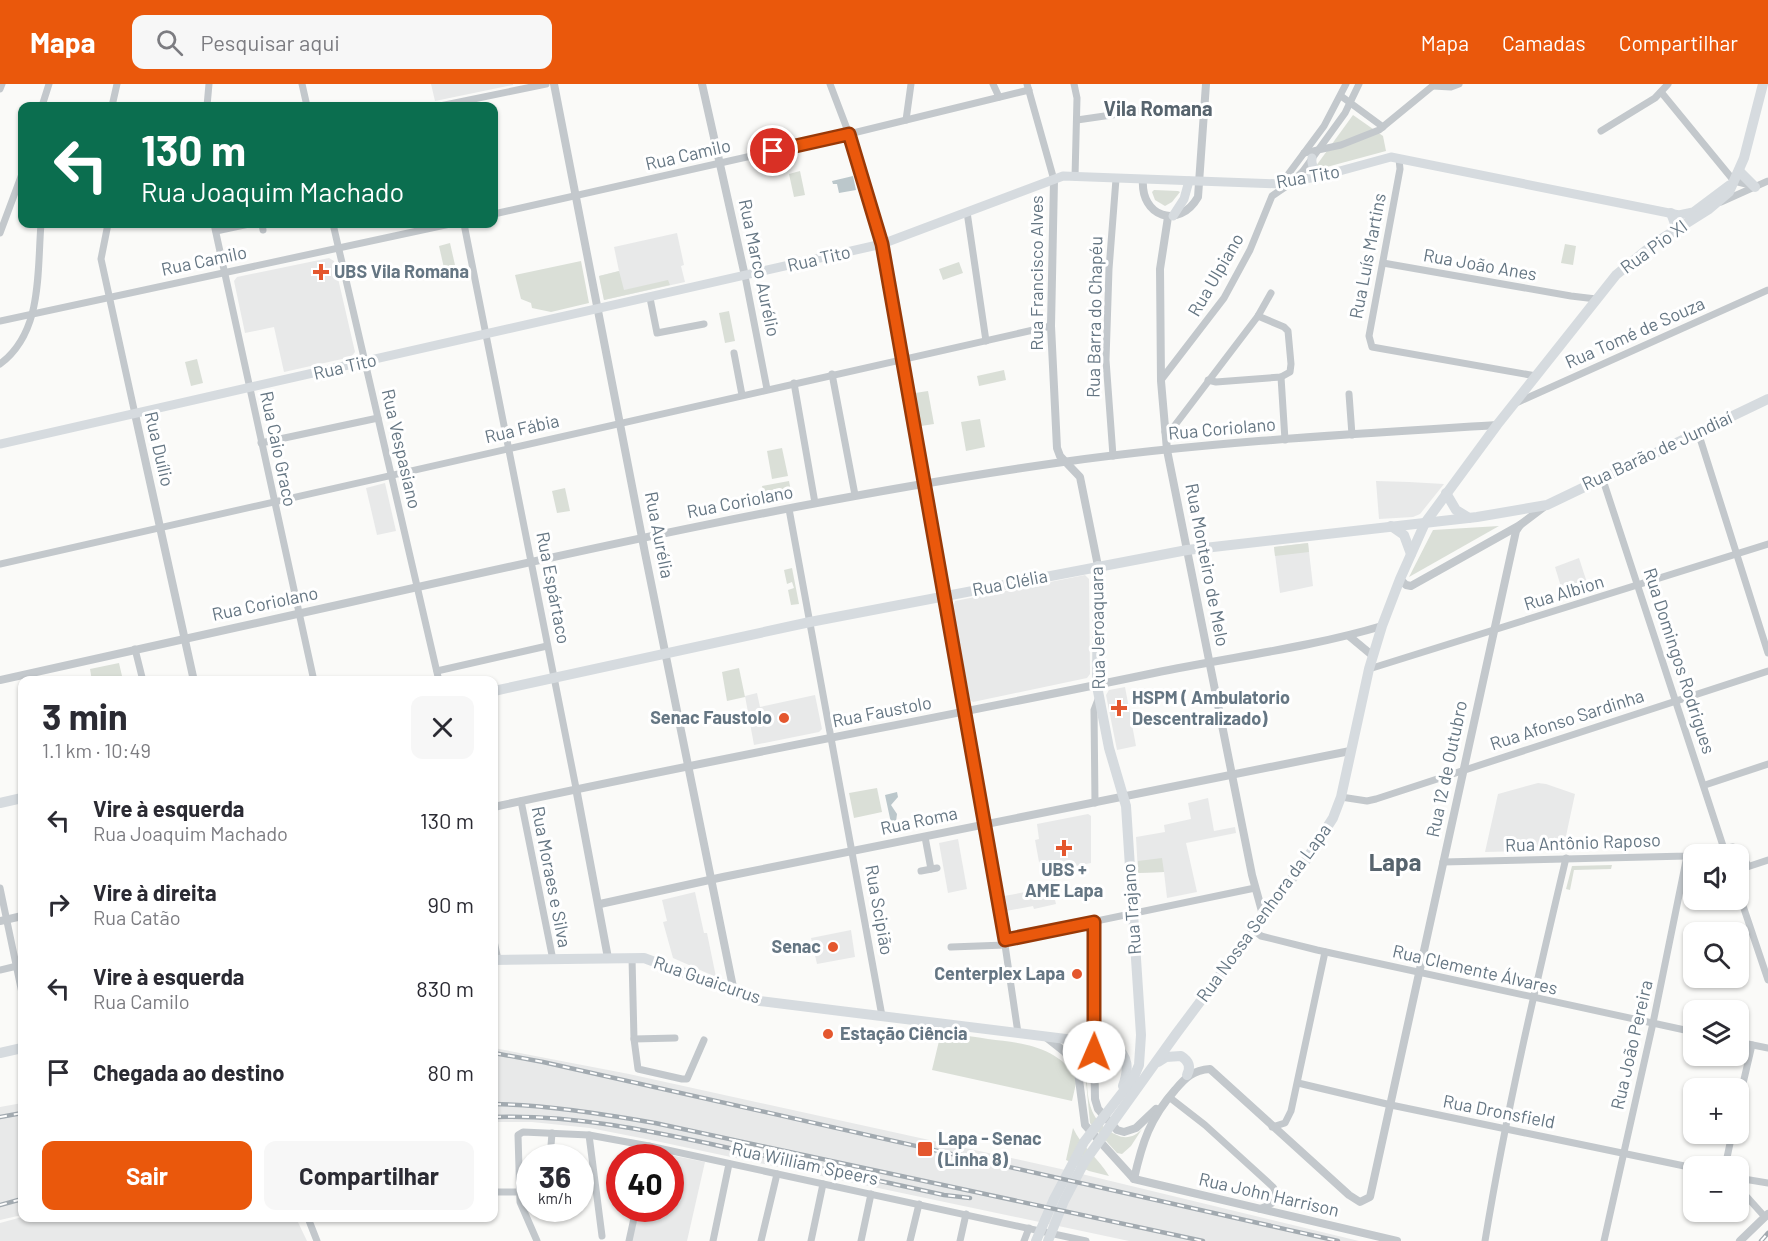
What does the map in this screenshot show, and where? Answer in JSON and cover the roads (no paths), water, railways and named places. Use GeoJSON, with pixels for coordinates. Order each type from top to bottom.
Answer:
{"type":"FeatureCollection","features":[{"type":"Feature","properties":{"kind":"main road","name":"Rua Pio XI"},"geometry":{"type":"LineString","coordinates":[[1536,376],[1622,268],[1727,195],[1748,145],[1763,84]]}},
{"type":"Feature","properties":{"kind":"main road"},"geometry":{"type":"LineString","coordinates":[[1308,155],[1314,169],[1325,175]]}},
{"type":"Feature","properties":{"kind":"main road","name":"Rua Tito"},"geometry":{"type":"LineString","coordinates":[[0,444],[882,244],[1063,176],[1281,184],[1391,157],[1401,163],[1671,213]]}},
{"type":"Feature","properties":{"kind":"main road"},"geometry":{"type":"LineString","coordinates":[[1739,171],[1755,187]]}},
{"type":"Feature","properties":{"kind":"main road"},"geometry":{"type":"LineString","coordinates":[[1170,217],[1194,181]]}},
{"type":"Feature","properties":{"kind":"main road","name":"Rua Pio XI"},"geometry":{"type":"LineString","coordinates":[[1671,213],[1693,212],[1734,182]]}},
{"type":"Feature","properties":{"kind":"main road"},"geometry":{"type":"LineString","coordinates":[[1671,213],[1677,229]]}},
{"type":"Feature","properties":{"kind":"main road"},"geometry":{"type":"LineString","coordinates":[[1425,523],[1536,376]]}},
{"type":"Feature","properties":{"kind":"main road","name":"Rua Barão de Jundiaí"},"geometry":{"type":"LineString","coordinates":[[1469,518],[1547,505],[1768,399]]}},
{"type":"Feature","properties":{"kind":"main road"},"geometry":{"type":"LineString","coordinates":[[1446,493],[1456,510],[1469,518]]}},
{"type":"Feature","properties":{"kind":"main road","name":"Rua Clélia"},"geometry":{"type":"LineString","coordinates":[[498,690],[810,622],[1187,550],[1469,518]]}},
{"type":"Feature","properties":{"kind":"main road","name":"Rua Nossa Senhora da Lapa"},"geometry":{"type":"LineString","coordinates":[[1048,1241],[1064,1201],[1085,1161],[1322,837],[1333,818],[1341,797],[1369,669],[1382,626],[1425,523]]}},
{"type":"Feature","properties":{"kind":"main road"},"geometry":{"type":"LineString","coordinates":[[1391,526],[1404,535],[1411,554]]}},
{"type":"Feature","properties":{"kind":"main road","name":"Rua Jeroaquara"},"geometry":{"type":"LineString","coordinates":[[1098,566],[1098,692],[1108,748],[1123,798]]}},
{"type":"Feature","properties":{"kind":"main road","name":"Rua Trajano"},"geometry":{"type":"LineString","coordinates":[[1120,1095],[1128,1086],[1139,1065],[1140,1021],[1126,809],[1123,798]]}},
{"type":"Feature","properties":{"kind":"main road"},"geometry":{"type":"LineString","coordinates":[[0,803],[18,799]]}},
{"type":"Feature","properties":{"kind":"main road","name":"Rua Guaicurus"},"geometry":{"type":"LineString","coordinates":[[498,960],[608,958],[650,960],[760,1001],[1114,1046],[1122,1052],[1127,1064],[1127,1075],[1120,1095]]}},
{"type":"Feature","properties":{"kind":"main road"},"geometry":{"type":"LineString","coordinates":[[0,1053],[18,1049]]}},
{"type":"Feature","properties":{"kind":"main road"},"geometry":{"type":"LineString","coordinates":[[1153,1066],[1166,1057],[1179,1055],[1185,1058],[1189,1065],[1188,1076]]}},
{"type":"Feature","properties":{"kind":"main road"},"geometry":{"type":"LineString","coordinates":[[1036,1241],[1074,1160],[1094,1128],[1120,1095]]}},
{"type":"Feature","properties":{"kind":"street"},"geometry":{"type":"LineString","coordinates":[[0,89],[2,84]]}},
{"type":"Feature","properties":{"kind":"street"},"geometry":{"type":"LineString","coordinates":[[43,102],[49,84]]}},
{"type":"Feature","properties":{"kind":"street"},"geometry":{"type":"LineString","coordinates":[[113,102],[117,84]]}},
{"type":"Feature","properties":{"kind":"street"},"geometry":{"type":"LineString","coordinates":[[207,102],[209,84]]}},
{"type":"Feature","properties":{"kind":"street"},"geometry":{"type":"LineString","coordinates":[[302,84],[306,102]]}},
{"type":"Feature","properties":{"kind":"street"},"geometry":{"type":"LineString","coordinates":[[460,102],[546,84]]}},
{"type":"Feature","properties":{"kind":"street","name":"Rua Aurélia"},"geometry":{"type":"LineString","coordinates":[[554,84],[734,992]]}},
{"type":"Feature","properties":{"kind":"street","name":"Rua Marco Aurélio"},"geometry":{"type":"LineString","coordinates":[[702,84],[746,276],[767,389]]}},
{"type":"Feature","properties":{"kind":"street"},"geometry":{"type":"LineString","coordinates":[[830,84],[849,134],[882,244],[1005,943],[1018,1033]]}},
{"type":"Feature","properties":{"kind":"street"},"geometry":{"type":"LineString","coordinates":[[906,120],[910,84]]}},
{"type":"Feature","properties":{"kind":"street"},"geometry":{"type":"LineString","coordinates":[[993,84],[999,97]]}},
{"type":"Feature","properties":{"kind":"street"},"geometry":{"type":"LineString","coordinates":[[1074,84],[1077,98],[1075,177]]}},
{"type":"Feature","properties":{"kind":"street"},"geometry":{"type":"LineString","coordinates":[[1194,181],[1206,84]]}},
{"type":"Feature","properties":{"kind":"street"},"geometry":{"type":"LineString","coordinates":[[1281,184],[1308,155],[1346,84]]}},
{"type":"Feature","properties":{"kind":"street"},"geometry":{"type":"LineString","coordinates":[[1319,149],[1345,113],[1359,84]]}},
{"type":"Feature","properties":{"kind":"street"},"geometry":{"type":"LineString","coordinates":[[1308,155],[1319,149],[1356,140],[1383,127],[1434,85],[1442,88],[1462,84]]}},
{"type":"Feature","properties":{"kind":"street"},"geometry":{"type":"LineString","coordinates":[[1601,131],[1661,93],[1668,84]]}},
{"type":"Feature","properties":{"kind":"street","name":"Rua Camilo"},"geometry":{"type":"LineString","coordinates":[[498,213],[849,134],[999,97],[1028,87]]}},
{"type":"Feature","properties":{"kind":"street","name":"Rua Francisco Alves"},"geometry":{"type":"LineString","coordinates":[[1028,87],[1054,180],[1051,326],[1057,448],[1059,456],[1066,462]]}},
{"type":"Feature","properties":{"kind":"street"},"geometry":{"type":"LineString","coordinates":[[1661,93],[1734,182],[1755,187]]}},
{"type":"Feature","properties":{"kind":"street"},"geometry":{"type":"LineString","coordinates":[[1341,96],[1383,127]]}},
{"type":"Feature","properties":{"kind":"street"},"geometry":{"type":"LineString","coordinates":[[1077,120],[1153,109]]}},
{"type":"Feature","properties":{"kind":"street","name":"Rua Ulpiano"},"geometry":{"type":"LineString","coordinates":[[1161,381],[1224,298],[1250,250],[1274,194],[1291,183],[1308,155]]}},
{"type":"Feature","properties":{"kind":"street","name":"Rua Luís Martins"},"geometry":{"type":"LineString","coordinates":[[1401,163],[1369,336],[1372,347],[1536,376]]}},
{"type":"Feature","properties":{"kind":"street","name":"Rua Barra do Chapéu"},"geometry":{"type":"LineString","coordinates":[[1113,456],[1106,360],[1109,269],[1116,179]]}},
{"type":"Feature","properties":{"kind":"street"},"geometry":{"type":"LineString","coordinates":[[1143,179],[1143,192],[1148,204],[1170,217]]}},
{"type":"Feature","properties":{"kind":"street"},"geometry":{"type":"LineString","coordinates":[[1713,206],[1768,181]]}},
{"type":"Feature","properties":{"kind":"street"},"geometry":{"type":"LineString","coordinates":[[1264,184],[1271,200]]}},
{"type":"Feature","properties":{"kind":"street"},"geometry":{"type":"LineString","coordinates":[[0,233],[18,187]]}},
{"type":"Feature","properties":{"kind":"street"},"geometry":{"type":"LineString","coordinates":[[14,200],[18,199]]}},
{"type":"Feature","properties":{"kind":"street"},"geometry":{"type":"LineString","coordinates":[[967,213],[986,340]]}},
{"type":"Feature","properties":{"kind":"street","name":"Rua Monteiro de Melo"},"geometry":{"type":"LineString","coordinates":[[1170,217],[1160,270],[1161,381],[1167,450],[1255,888],[1263,915]]}},
{"type":"Feature","properties":{"kind":"street"},"geometry":{"type":"LineString","coordinates":[[0,364],[17,348],[34,315],[41,228]]}},
{"type":"Feature","properties":{"kind":"street","name":"Rua Duílio"},"geometry":{"type":"LineString","coordinates":[[107,228],[101,254],[109,298],[193,676]]}},
{"type":"Feature","properties":{"kind":"street","name":"Rua Caio Graco"},"geometry":{"type":"LineString","coordinates":[[215,228],[313,676]]}},
{"type":"Feature","properties":{"kind":"street","name":"Rua Vespasiano"},"geometry":{"type":"LineString","coordinates":[[334,228],[438,676]]}},
{"type":"Feature","properties":{"kind":"street","name":"Rua Camilo"},"geometry":{"type":"LineString","coordinates":[[0,321],[431,228]]}},
{"type":"Feature","properties":{"kind":"street","name":"Rua Espártaco"},"geometry":{"type":"LineString","coordinates":[[465,228],[600,904],[608,958]]}},
{"type":"Feature","properties":{"kind":"street","name":"Rua João Anes"},"geometry":{"type":"LineString","coordinates":[[1383,263],[1594,301]]}},
{"type":"Feature","properties":{"kind":"street","name":"Rua Tomé de Souza"},"geometry":{"type":"LineString","coordinates":[[1515,403],[1768,290]]}},
{"type":"Feature","properties":{"kind":"street"},"geometry":{"type":"LineString","coordinates":[[1165,432],[1172,429],[1258,316],[1270,293]]}},
{"type":"Feature","properties":{"kind":"street"},"geometry":{"type":"LineString","coordinates":[[650,298],[657,333],[704,324]]}},
{"type":"Feature","properties":{"kind":"street"},"geometry":{"type":"LineString","coordinates":[[1209,380],[1216,382],[1281,377],[1288,374],[1291,368],[1288,332],[1284,327],[1258,316]]}},
{"type":"Feature","properties":{"kind":"street","name":"Rua Fábia"},"geometry":{"type":"LineString","coordinates":[[0,564],[508,447],[1051,326]]}},
{"type":"Feature","properties":{"kind":"street"},"geometry":{"type":"LineString","coordinates":[[734,353],[742,395]]}},
{"type":"Feature","properties":{"kind":"street"},"geometry":{"type":"LineString","coordinates":[[832,375],[855,495]]}},
{"type":"Feature","properties":{"kind":"street"},"geometry":{"type":"LineString","coordinates":[[1281,377],[1285,440]]}},
{"type":"Feature","properties":{"kind":"street"},"geometry":{"type":"LineString","coordinates":[[794,383],[815,503]]}},
{"type":"Feature","properties":{"kind":"street"},"geometry":{"type":"LineString","coordinates":[[1349,394],[1352,435]]}},
{"type":"Feature","properties":{"kind":"street"},"geometry":{"type":"LineString","coordinates":[[261,443],[378,418]]}},
{"type":"Feature","properties":{"kind":"street","name":"Rua Coriolano"},"geometry":{"type":"LineString","coordinates":[[0,680],[531,561],[924,483],[1167,450],[1497,425]]}},
{"type":"Feature","properties":{"kind":"street"},"geometry":{"type":"LineString","coordinates":[[1698,432],[1768,653]]}},
{"type":"Feature","properties":{"kind":"street","name":"Rua Jeroaquara"},"geometry":{"type":"LineString","coordinates":[[1066,462],[1080,477],[1098,566]]}},
{"type":"Feature","properties":{"kind":"street","name":"Rua Domingos Rodrigues"},"geometry":{"type":"LineString","coordinates":[[1602,477],[1723,844]]}},
{"type":"Feature","properties":{"kind":"street"},"geometry":{"type":"LineString","coordinates":[[1400,579],[1406,585],[1411,586],[1520,525],[1547,505]]}},
{"type":"Feature","properties":{"kind":"street"},"geometry":{"type":"LineString","coordinates":[[789,509],[810,622]]}},
{"type":"Feature","properties":{"kind":"street","name":"Rua 12 de Outubro"},"geometry":{"type":"LineString","coordinates":[[1272,1126],[1357,1201],[1364,1201],[1370,1197],[1462,771],[1516,531],[1520,525]]}},
{"type":"Feature","properties":{"kind":"street","name":"Rua Albion"},"geometry":{"type":"LineString","coordinates":[[1369,669],[1768,544]]}},
{"type":"Feature","properties":{"kind":"street","name":"Rua Scipião"},"geometry":{"type":"LineString","coordinates":[[810,622],[882,1016]]}},
{"type":"Feature","properties":{"kind":"street","name":"Rua Faustolo"},"geometry":{"type":"LineString","coordinates":[[498,806],[964,712],[1098,692],[1209,662],[1348,636],[1382,626]]}},
{"type":"Feature","properties":{"kind":"street"},"geometry":{"type":"LineString","coordinates":[[1348,636],[1373,656]]}},
{"type":"Feature","properties":{"kind":"street"},"geometry":{"type":"LineString","coordinates":[[437,671],[547,646]]}},
{"type":"Feature","properties":{"kind":"street"},"geometry":{"type":"LineString","coordinates":[[135,649],[141,676]]}},
{"type":"Feature","properties":{"kind":"street","name":"Rua Afonso Sardinha"},"geometry":{"type":"LineString","coordinates":[[1341,797],[1367,801],[1768,671]]}},
{"type":"Feature","properties":{"kind":"street"},"geometry":{"type":"LineString","coordinates":[[1095,803],[1094,710],[1098,692]]}},
{"type":"Feature","properties":{"kind":"street","name":"Rua Roma"},"geometry":{"type":"LineString","coordinates":[[600,904],[1350,751]]}},
{"type":"Feature","properties":{"kind":"street"},"geometry":{"type":"LineString","coordinates":[[1705,785],[1768,764]]}},
{"type":"Feature","properties":{"kind":"street","name":"Rua Moraes e Silva"},"geometry":{"type":"LineString","coordinates":[[521,801],[553,960]]}},
{"type":"Feature","properties":{"kind":"street"},"geometry":{"type":"LineString","coordinates":[[921,871],[934,868],[925,837]]}},
{"type":"Feature","properties":{"kind":"street","name":"Rua Antônio Raposo"},"geometry":{"type":"LineString","coordinates":[[1443,862],[1683,856]]}},
{"type":"Feature","properties":{"kind":"street"},"geometry":{"type":"LineString","coordinates":[[1485,1241],[1505,1128],[1566,858]]}},
{"type":"Feature","properties":{"kind":"street"},"geometry":{"type":"LineString","coordinates":[[1749,866],[1768,860]]}},
{"type":"Feature","properties":{"kind":"street","name":"Rua João Pereira"},"geometry":{"type":"LineString","coordinates":[[1604,1241],[1653,1023],[1683,876]]}},
{"type":"Feature","properties":{"kind":"street"},"geometry":{"type":"LineString","coordinates":[[0,888],[3,920],[18,971]]}},
{"type":"Feature","properties":{"kind":"street"},"geometry":{"type":"LineString","coordinates":[[951,947],[1005,943],[1255,888]]}},
{"type":"Feature","properties":{"kind":"street"},"geometry":{"type":"LineString","coordinates":[[1745,910],[1764,957],[1768,980]]}},
{"type":"Feature","properties":{"kind":"street"},"geometry":{"type":"LineString","coordinates":[[3,920],[18,917]]}},
{"type":"Feature","properties":{"kind":"street"},"geometry":{"type":"LineString","coordinates":[[1094,922],[1095,1099],[1098,1109],[1117,1130],[1127,1132],[1136,1128],[1188,1076],[1210,1069],[1272,1126],[1282,1125],[1288,1118],[1298,1083],[1325,952]]}},
{"type":"Feature","properties":{"kind":"street","name":"Rua Clemente Álvares"},"geometry":{"type":"LineString","coordinates":[[1253,929],[1261,936],[1325,952],[1683,1030]]}},
{"type":"Feature","properties":{"kind":"street"},"geometry":{"type":"LineString","coordinates":[[632,958],[634,1039],[637,1066],[640,1071],[682,1079],[689,1077],[704,1040]]}},
{"type":"Feature","properties":{"kind":"street"},"geometry":{"type":"LineString","coordinates":[[0,970],[17,966]]}},
{"type":"Feature","properties":{"kind":"street"},"geometry":{"type":"LineString","coordinates":[[1046,1037],[1065,1052],[1078,1072],[1085,1125],[1134,1179]]}},
{"type":"Feature","properties":{"kind":"street"},"geometry":{"type":"LineString","coordinates":[[634,1039],[675,1038]]}},
{"type":"Feature","properties":{"kind":"street"},"geometry":{"type":"LineString","coordinates":[[1749,1044],[1768,1048]]}},
{"type":"Feature","properties":{"kind":"street"},"geometry":{"type":"LineString","coordinates":[[1744,1078],[1752,1045]]}},
{"type":"Feature","properties":{"kind":"street","name":"Rua Dronsfield"},"geometry":{"type":"LineString","coordinates":[[1298,1083],[1391,1105],[1683,1166]]}},
{"type":"Feature","properties":{"kind":"street"},"geometry":{"type":"LineString","coordinates":[[1134,1179],[1142,1144],[1151,1123],[1166,1100]]}},
{"type":"Feature","properties":{"kind":"street"},"geometry":{"type":"LineString","coordinates":[[1166,1100],[1205,1125],[1274,1187],[1277,1195],[1275,1202],[1257,1209]]}},
{"type":"Feature","properties":{"kind":"street","name":"Rua William Speers"},"geometry":{"type":"LineString","coordinates":[[518,1144],[518,1135],[523,1132],[590,1136],[638,1144]]}},
{"type":"Feature","properties":{"kind":"street"},"geometry":{"type":"LineString","coordinates":[[551,1144],[552,1133]]}},
{"type":"Feature","properties":{"kind":"street"},"geometry":{"type":"LineString","coordinates":[[590,1136],[602,1236]]}},
{"type":"Feature","properties":{"kind":"street","name":"Rua William Speers"},"geometry":{"type":"LineString","coordinates":[[684,1154],[1029,1228],[1062,1238],[1081,1240]]}},
{"type":"Feature","properties":{"kind":"street"},"geometry":{"type":"LineString","coordinates":[[713,1241],[729,1164]]}},
{"type":"Feature","properties":{"kind":"street"},"geometry":{"type":"LineString","coordinates":[[761,1241],[777,1174]]}},
{"type":"Feature","properties":{"kind":"street","name":"Rua John Harrison"},"geometry":{"type":"LineString","coordinates":[[1134,1179],[1397,1241]]}},
{"type":"Feature","properties":{"kind":"street"},"geometry":{"type":"LineString","coordinates":[[1749,1180],[1768,1183]]}},
{"type":"Feature","properties":{"kind":"street"},"geometry":{"type":"LineString","coordinates":[[811,1241],[824,1184]]}},
{"type":"Feature","properties":{"kind":"street"},"geometry":{"type":"LineString","coordinates":[[498,1192],[516,1192]]}},
{"type":"Feature","properties":{"kind":"street"},"geometry":{"type":"LineString","coordinates":[[861,1241],[871,1194]]}},
{"type":"Feature","properties":{"kind":"street"},"geometry":{"type":"LineString","coordinates":[[1740,1241],[1767,1216],[1749,1198]]}},
{"type":"Feature","properties":{"kind":"street"},"geometry":{"type":"LineString","coordinates":[[910,1241],[919,1204]]}},
{"type":"Feature","properties":{"kind":"street"},"geometry":{"type":"LineString","coordinates":[[960,1241],[966,1214]]}},
{"type":"Feature","properties":{"kind":"street"},"geometry":{"type":"LineString","coordinates":[[310,1222],[318,1241]]}},
{"type":"Feature","properties":{"kind":"street"},"geometry":{"type":"LineString","coordinates":[[529,1222],[537,1241]]}},
{"type":"Feature","properties":{"kind":"street"},"geometry":{"type":"LineString","coordinates":[[629,1241],[633,1222]]}},
{"type":"Feature","properties":{"kind":"street"},"geometry":{"type":"LineString","coordinates":[[1024,1241],[1029,1228]]}},
{"type":"Feature","properties":{"kind":"railway"},"geometry":{"type":"LineString","coordinates":[[498,1054],[1338,1241]]}},
{"type":"Feature","properties":{"kind":"railway"},"geometry":{"type":"LineString","coordinates":[[498,1104],[554,1108],[655,1123],[1203,1241]]}},
{"type":"Feature","properties":{"kind":"railway"},"geometry":{"type":"LineString","coordinates":[[0,1117],[18,1114]]}},
{"type":"Feature","properties":{"kind":"railway"},"geometry":{"type":"LineString","coordinates":[[498,1117],[555,1118],[645,1131],[944,1195],[970,1198]]}},
{"type":"Feature","properties":{"kind":"railway"},"geometry":{"type":"LineString","coordinates":[[0,1205],[18,1200]]}},
{"type":"Feature","properties":{"kind":"railway"},"geometry":{"type":"LineString","coordinates":[[1761,1241],[1768,1233]]}},
{"type":"Feature","properties":{"kind":"place","name":"UBS Vila Romana"},"geometry":{"type":"Point","coordinates":[321,272]}},
{"type":"Feature","properties":{"kind":"place","name":"HSPM ( Ambulatorio Descentralizado)"},"geometry":{"type":"Point","coordinates":[1119,708]}},
{"type":"Feature","properties":{"kind":"place","name":"Senac Faustolo"},"geometry":{"type":"Point","coordinates":[784,718]}},
{"type":"Feature","properties":{"kind":"place","name":"UBS + AME Lapa"},"geometry":{"type":"Point","coordinates":[1064,848]}},
{"type":"Feature","properties":{"kind":"place","name":"Senac"},"geometry":{"type":"Point","coordinates":[833,947]}},
{"type":"Feature","properties":{"kind":"place","name":"Centerplex Lapa"},"geometry":{"type":"Point","coordinates":[1077,974]}},
{"type":"Feature","properties":{"kind":"place","name":"Estação Ciência"},"geometry":{"type":"Point","coordinates":[828,1034]}},
{"type":"Feature","properties":{"kind":"place","name":"Lapa - Senac (Linha 8)"},"geometry":{"type":"Point","coordinates":[925,1149]}},
{"type":"Feature","properties":{"kind":"district","name":"Vila Romana"},"geometry":{"type":"Point","coordinates":[1158,109]}},
{"type":"Feature","properties":{"kind":"district","name":"Lapa"},"geometry":{"type":"Point","coordinates":[1395,863]}}]}
